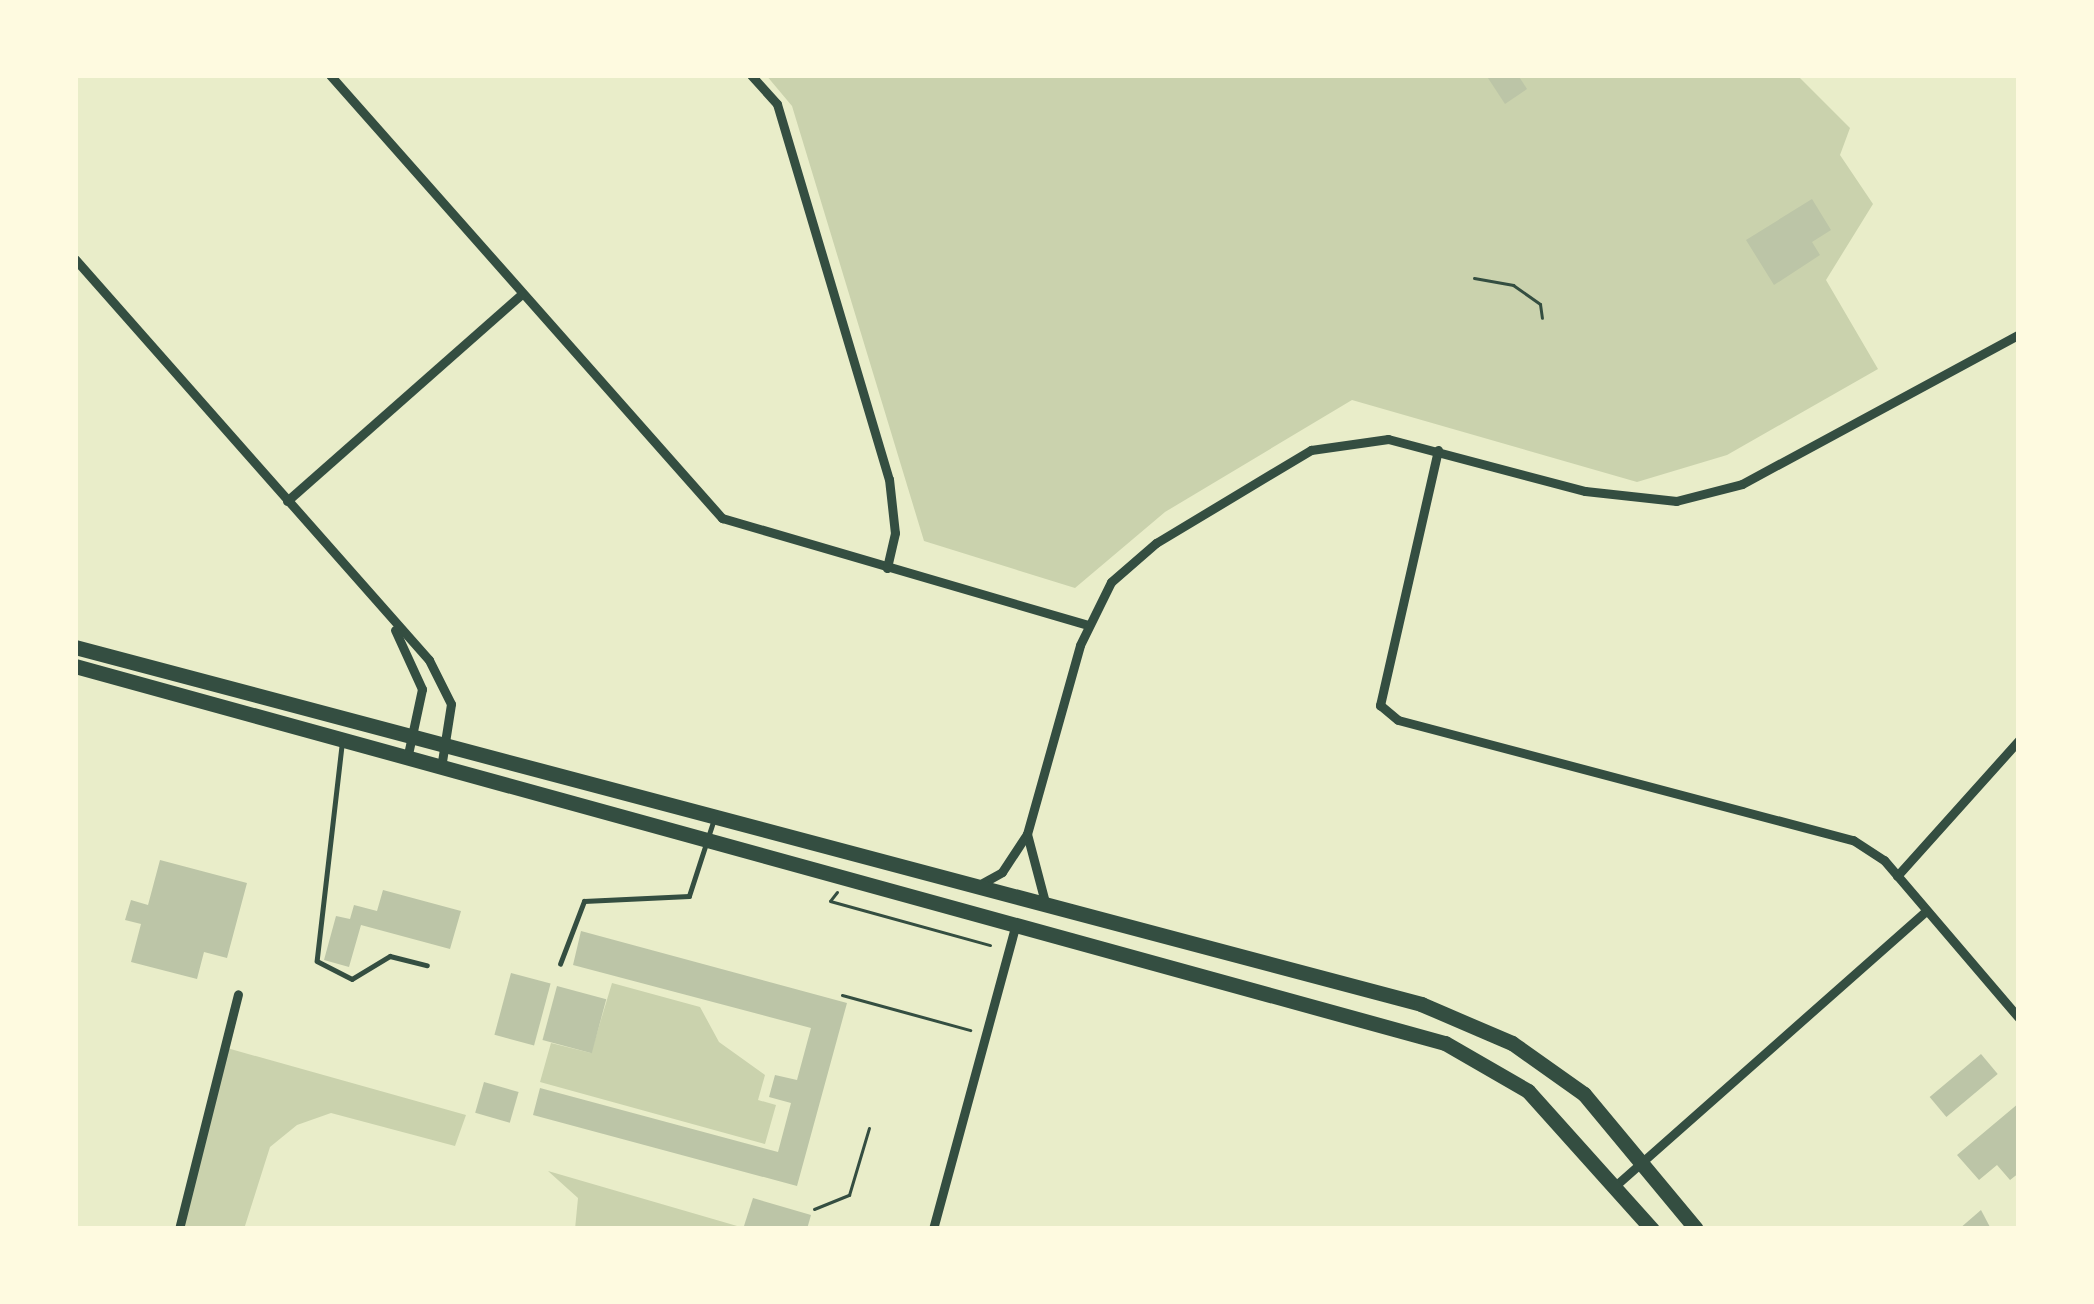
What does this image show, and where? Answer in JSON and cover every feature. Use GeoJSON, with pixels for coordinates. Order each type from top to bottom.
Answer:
{"type":"FeatureCollection","features":[{"type":"Feature","properties":{"kind":"main road"},"geometry":{"type":"LineString","coordinates":[[75,647],[714,820],[1045,902],[1472,1023],[1584,1094],[1696,1229]]}},
{"type":"Feature","properties":{"kind":"main road"},"geometry":{"type":"LineString","coordinates":[[75,666],[1353,1013],[1477,1057],[1528,1091],[1652,1229]]}},
{"type":"Feature","properties":{"kind":"street"},"geometry":{"type":"LineString","coordinates":[[330,75],[722,518],[1087,625]]}},
{"type":"Feature","properties":{"kind":"street"},"geometry":{"type":"LineString","coordinates":[[751,75],[777,104],[889,479],[895,533],[887,568]]}},
{"type":"Feature","properties":{"kind":"street"},"geometry":{"type":"LineString","coordinates":[[75,259],[443,682],[453,723],[442,768]]}},
{"type":"Feature","properties":{"kind":"street"},"geometry":{"type":"LineString","coordinates":[[287,501],[521,295]]}},
{"type":"Feature","properties":{"kind":"street"},"geometry":{"type":"LineString","coordinates":[[980,885],[1002,872],[1027,834],[1087,625],[1130,563],[1311,450],[1363,438],[1438,450],[1585,491],[1676,502],[1742,484],[2019,334]]}},
{"type":"Feature","properties":{"kind":"street"},"geometry":{"type":"LineString","coordinates":[[1438,450],[1381,705],[1398,720],[1853,840],[1897,876],[2019,1018]]}},
{"type":"Feature","properties":{"kind":"street"},"geometry":{"type":"LineString","coordinates":[[393,625],[422,689],[406,759]]}},
{"type":"Feature","properties":{"kind":"street"},"geometry":{"type":"LineString","coordinates":[[1897,876],[2019,740]]}},
{"type":"Feature","properties":{"kind":"street"},"geometry":{"type":"LineString","coordinates":[[1027,834],[1045,902]]}},
{"type":"Feature","properties":{"kind":"street"},"geometry":{"type":"LineString","coordinates":[[1615,1186],[1636,1160],[1926,911]]}},
{"type":"Feature","properties":{"kind":"street"},"geometry":{"type":"LineString","coordinates":[[933,1229],[1016,924]]}},
{"type":"Feature","properties":{"kind":"street"},"geometry":{"type":"LineString","coordinates":[[179,1229],[238,994]]}},
{"type":"Feature","properties":{"kind":"lane"},"geometry":{"type":"LineString","coordinates":[[343,741],[317,961],[352,979],[390,956],[427,965]]}},
{"type":"Feature","properties":{"kind":"lane"},"geometry":{"type":"LineString","coordinates":[[560,964],[584,901],[608,895],[676,902],[698,880],[714,820]]}},
{"type":"Feature","properties":{"kind":"path"},"geometry":{"type":"LineString","coordinates":[[1474,278],[1513,285],[1540,304],[1542,318]]}},
{"type":"Feature","properties":{"kind":"path"},"geometry":{"type":"LineString","coordinates":[[842,995],[989,1035]]}},
{"type":"Feature","properties":{"kind":"path"},"geometry":{"type":"LineString","coordinates":[[814,1209],[849,1195],[868,1127]]}},
{"type":"Feature","properties":{"kind":"green space"},"geometry":{"type":"Polygon","coordinates":[[[766,75],[1797,75],[1850,128],[1840,155],[1873,204],[1826,280],[1878,369],[1727,455],[1637,482],[1352,400],[1165,512],[1075,588],[924,541],[792,106],[766,75]]]}},
{"type":"Feature","properties":{"kind":"green space"},"geometry":{"type":"Polygon","coordinates":[[[612,983],[700,1007],[719,1042],[765,1075],[758,1100],[776,1105],[765,1144],[540,1082],[551,1043],[591,1053],[612,983]]]}},
{"type":"Feature","properties":{"kind":"green space"},"geometry":{"type":"Polygon","coordinates":[[[227,1048],[466,1115],[455,1146],[331,1113],[297,1125],[270,1147],[244,1229],[179,1229],[227,1048]]]}},
{"type":"Feature","properties":{"kind":"green space"},"geometry":{"type":"Polygon","coordinates":[[[548,1171],[744,1228],[575,1229],[578,1198],[548,1171]]]}},
{"type":"Feature","properties":{"kind":"building"},"geometry":{"type":"Polygon","coordinates":[[[1486,75],[1518,75],[1527,89],[1505,104],[1486,75]]]}},
{"type":"Feature","properties":{"kind":"building"},"geometry":{"type":"Polygon","coordinates":[[[1812,199],[1831,230],[1812,242],[1820,255],[1774,285],[1746,240],[1812,199]]]}},
{"type":"Feature","properties":{"kind":"building"},"geometry":{"type":"Polygon","coordinates":[[[160,860],[247,883],[227,958],[204,952],[197,979],[131,962],[141,924],[125,920],[131,900],[148,905],[160,860]]]}},
{"type":"Feature","properties":{"kind":"building"},"geometry":{"type":"Polygon","coordinates":[[[383,890],[461,911],[450,949],[361,925],[349,967],[324,960],[336,916],[350,919],[354,905],[377,911],[383,890]]]}},
{"type":"Feature","properties":{"kind":"building"},"geometry":{"type":"Polygon","coordinates":[[[581,931],[847,1003],[797,1186],[533,1115],[540,1088],[778,1152],[791,1103],[769,1097],[775,1075],[797,1080],[811,1028],[573,965],[581,931]]]}},
{"type":"Feature","properties":{"kind":"building"},"geometry":{"type":"Polygon","coordinates":[[[511,973],[551,984],[534,1045],[494,1035],[511,973]]]}},
{"type":"Feature","properties":{"kind":"building"},"geometry":{"type":"Polygon","coordinates":[[[557,986],[606,999],[592,1053],[543,1040],[557,986]]]}},
{"type":"Feature","properties":{"kind":"building"},"geometry":{"type":"Polygon","coordinates":[[[1981,1054],[1998,1074],[1946,1117],[1930,1097],[1981,1054]]]}},
{"type":"Feature","properties":{"kind":"building"},"geometry":{"type":"Polygon","coordinates":[[[484,1082],[519,1092],[510,1123],[475,1113],[484,1082]]]}},
{"type":"Feature","properties":{"kind":"building"},"geometry":{"type":"Polygon","coordinates":[[[2019,1103],[2019,1173],[2010,1180],[1997,1165],[1979,1180],[1957,1155],[2019,1103]]]}},
{"type":"Feature","properties":{"kind":"building"},"geometry":{"type":"Polygon","coordinates":[[[753,1198],[811,1215],[807,1229],[743,1229],[753,1198]]]}},
{"type":"Feature","properties":{"kind":"building"},"geometry":{"type":"Polygon","coordinates":[[[1981,1210],[1991,1229],[1959,1229],[1981,1210]]]}}]}
